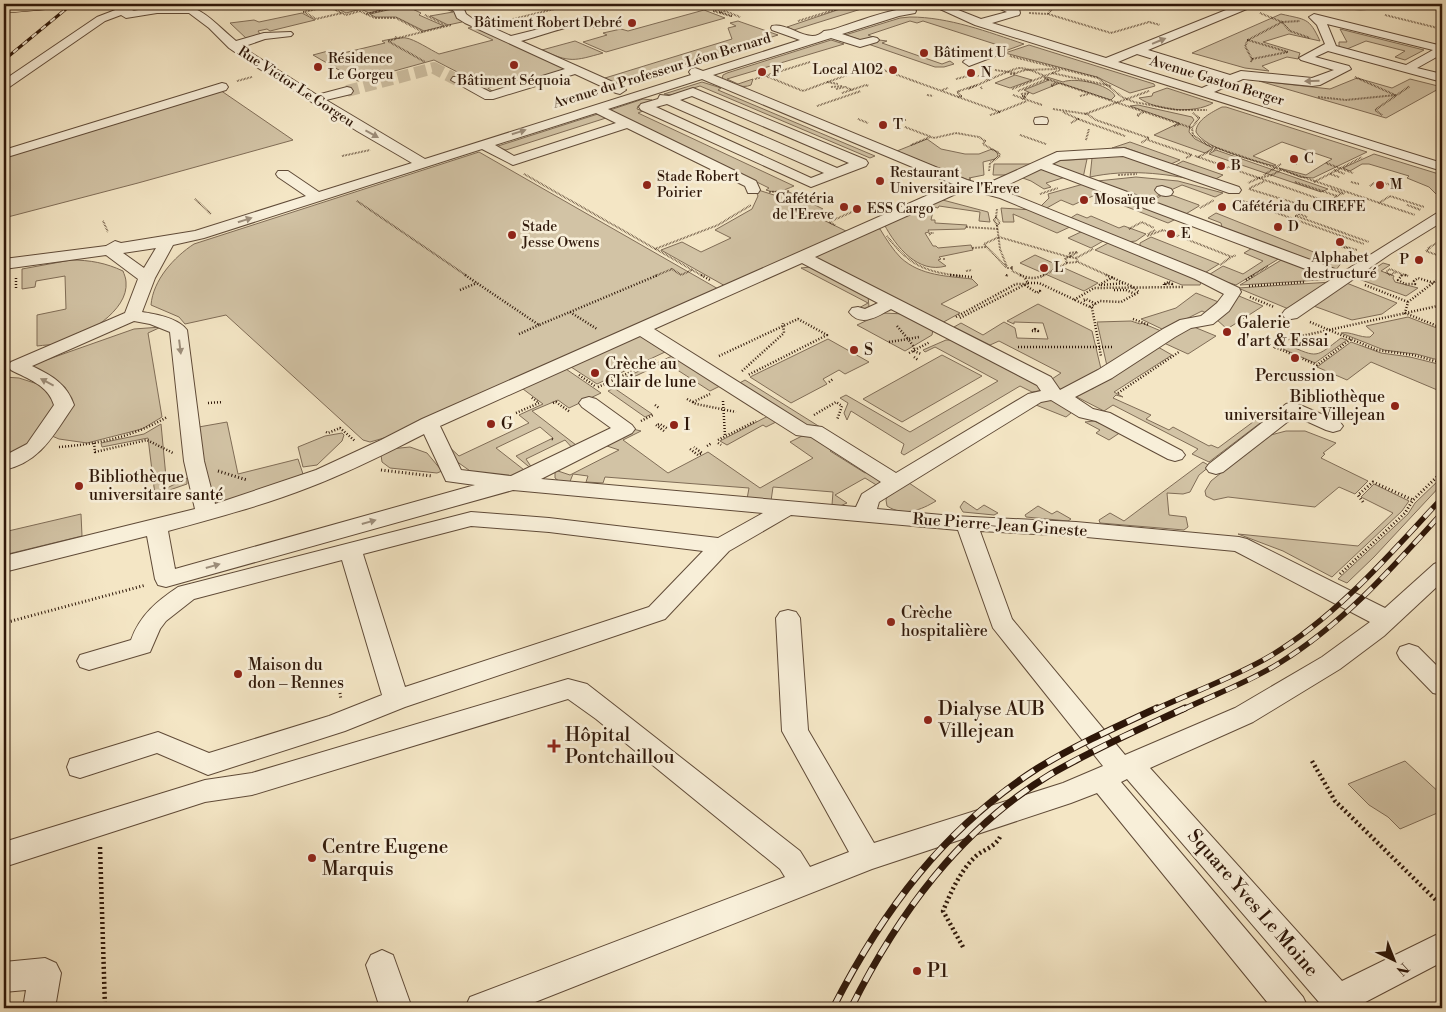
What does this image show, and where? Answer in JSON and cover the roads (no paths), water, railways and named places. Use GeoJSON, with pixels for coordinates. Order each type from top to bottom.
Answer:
{"type":"FeatureCollection","features":[{"type":"Feature","properties":{"kind":"main road"},"geometry":{"type":"LineString","coordinates":[[4,9],[57,4]]}},
{"type":"Feature","properties":{"kind":"street"},"geometry":{"type":"LineString","coordinates":[[102,20],[112,4]]}},
{"type":"Feature","properties":{"kind":"street"},"geometry":{"type":"LineString","coordinates":[[4,85],[102,20],[140,4]]}},
{"type":"Feature","properties":{"kind":"street","name":"Rue Victor Le Gorgeu"},"geometry":{"type":"LineString","coordinates":[[176,4],[192,10],[206,20],[233,46],[352,123],[416,159]]}},
{"type":"Feature","properties":{"kind":"street"},"geometry":{"type":"LineString","coordinates":[[448,4],[459,9],[461,16],[469,21],[620,90]]}},
{"type":"Feature","properties":{"kind":"street","name":"Avenue Gaston Berger"},"geometry":{"type":"LineString","coordinates":[[893,4],[899,8],[982,23]]}},
{"type":"Feature","properties":{"kind":"street","name":"Avenue du Professeur Léon Bernard"},"geometry":{"type":"LineString","coordinates":[[416,159],[482,144],[810,40],[825,31],[893,4]]}},
{"type":"Feature","properties":{"kind":"street","name":"Avenue Gaston Berger"},"geometry":{"type":"LineString","coordinates":[[914,11],[931,8],[934,4],[982,23],[1442,166]]}},
{"type":"Feature","properties":{"kind":"street"},"geometry":{"type":"LineString","coordinates":[[1346,4],[1369,6],[1375,4]]}},
{"type":"Feature","properties":{"kind":"street"},"geometry":{"type":"LineString","coordinates":[[1107,62],[1245,6]]}},
{"type":"Feature","properties":{"kind":"street"},"geometry":{"type":"LineString","coordinates":[[982,23],[1009,15],[1015,11],[991,7]]}},
{"type":"Feature","properties":{"kind":"street"},"geometry":{"type":"LineString","coordinates":[[102,20],[156,10],[192,10]]}},
{"type":"Feature","properties":{"kind":"street","name":"Avenue du Professeur Léon Bernard"},"geometry":{"type":"LineString","coordinates":[[416,159],[620,90],[797,36],[897,13],[914,11]]}},
{"type":"Feature","properties":{"kind":"street"},"geometry":{"type":"LineString","coordinates":[[1329,46],[1322,24],[1316,18],[1442,49]]}},
{"type":"Feature","properties":{"kind":"street"},"geometry":{"type":"LineString","coordinates":[[510,40],[579,22],[590,22],[603,26]]}},
{"type":"Feature","properties":{"kind":"street"},"geometry":{"type":"LineString","coordinates":[[776,28],[810,40]]}},
{"type":"Feature","properties":{"kind":"street"},"geometry":{"type":"LineString","coordinates":[[825,31],[860,44],[873,40]]}},
{"type":"Feature","properties":{"kind":"street"},"geometry":{"type":"LineString","coordinates":[[233,46],[264,36],[287,34]]}},
{"type":"Feature","properties":{"kind":"street"},"geometry":{"type":"LineString","coordinates":[[531,49],[547,45]]}},
{"type":"Feature","properties":{"kind":"street"},"geometry":{"type":"LineString","coordinates":[[1342,70],[1305,58],[1329,46],[1442,78]]}},
{"type":"Feature","properties":{"kind":"street"},"geometry":{"type":"LineString","coordinates":[[1407,69],[1442,49]]}},
{"type":"Feature","properties":{"kind":"street"},"geometry":{"type":"LineString","coordinates":[[1136,50],[1230,79]]}},
{"type":"Feature","properties":{"kind":"street"},"geometry":{"type":"LineString","coordinates":[[969,62],[999,54]]}},
{"type":"Feature","properties":{"kind":"street"},"geometry":{"type":"LineString","coordinates":[[1202,92],[1241,75],[1312,82],[1320,81],[1366,57]]}},
{"type":"Feature","properties":{"kind":"street"},"geometry":{"type":"LineString","coordinates":[[688,69],[901,152],[966,184],[1005,195],[1200,276],[1233,292],[1223,307],[1207,320],[1186,324],[1057,396],[1035,398],[895,482],[869,499],[865,515]]}},
{"type":"Feature","properties":{"kind":"street"},"geometry":{"type":"LineString","coordinates":[[457,80],[489,96],[576,70]]}},
{"type":"Feature","properties":{"kind":"street"},"geometry":{"type":"LineString","coordinates":[[633,86],[837,173]]}},
{"type":"Feature","properties":{"kind":"street"},"geometry":{"type":"LineString","coordinates":[[4,154],[222,87]]}},
{"type":"Feature","properties":{"kind":"street"},"geometry":{"type":"LineString","coordinates":[[316,99],[347,91]]}},
{"type":"Feature","properties":{"kind":"street"},"geometry":{"type":"LineString","coordinates":[[693,92],[860,163],[811,183],[645,107],[669,100],[693,92]]}},
{"type":"Feature","properties":{"kind":"street"},"geometry":{"type":"LineString","coordinates":[[596,108],[751,184],[753,190]]}},
{"type":"Feature","properties":{"kind":"street"},"geometry":{"type":"LineString","coordinates":[[482,144],[508,158],[621,121]]}},
{"type":"Feature","properties":{"kind":"street"},"geometry":{"type":"LineString","coordinates":[[795,193],[876,165],[901,152]]}},
{"type":"Feature","properties":{"kind":"street"},"geometry":{"type":"LineString","coordinates":[[985,190],[1057,156],[1124,152],[1234,190],[1223,195]]}},
{"type":"Feature","properties":{"kind":"street"},"geometry":{"type":"LineString","coordinates":[[1422,160],[1437,152]]}},
{"type":"Feature","properties":{"kind":"street"},"geometry":{"type":"LineString","coordinates":[[224,227],[208,226],[204,220],[210,216],[304,188],[416,159]]}},
{"type":"Feature","properties":{"kind":"street"},"geometry":{"type":"LineString","coordinates":[[4,264],[167,242],[224,227],[340,190],[416,159]]}},
{"type":"Feature","properties":{"kind":"street"},"geometry":{"type":"LineString","coordinates":[[1040,164],[1345,278]]}},
{"type":"Feature","properties":{"kind":"street"},"geometry":{"type":"LineString","coordinates":[[283,174],[316,197]]}},
{"type":"Feature","properties":{"kind":"street"},"geometry":{"type":"LineString","coordinates":[[4,564],[207,513],[302,483],[371,454],[429,423],[966,184]]}},
{"type":"Feature","properties":{"kind":"street"},"geometry":{"type":"LineString","coordinates":[[1291,314],[1442,216]]}},
{"type":"Feature","properties":{"kind":"street"},"geometry":{"type":"LineString","coordinates":[[110,250],[120,242],[190,222]]}},
{"type":"Feature","properties":{"kind":"street"},"geometry":{"type":"LineString","coordinates":[[1063,235],[1080,226]]}},
{"type":"Feature","properties":{"kind":"street"},"geometry":{"type":"LineString","coordinates":[[132,316],[147,278],[167,242]]}},
{"type":"Feature","properties":{"kind":"street"},"geometry":{"type":"LineString","coordinates":[[110,250],[147,278]]}},
{"type":"Feature","properties":{"kind":"street"},"geometry":{"type":"LineString","coordinates":[[802,257],[1044,381],[1057,396],[1086,413],[1104,417],[1175,455]]}},
{"type":"Feature","properties":{"kind":"street"},"geometry":{"type":"LineString","coordinates":[[858,312],[864,316],[891,303]]}},
{"type":"Feature","properties":{"kind":"street"},"geometry":{"type":"LineString","coordinates":[[10,368],[132,316],[148,317],[168,324],[178,330],[194,461],[207,513]]}},
{"type":"Feature","properties":{"kind":"street"},"geometry":{"type":"LineString","coordinates":[[641,329],[803,431],[815,431],[895,482]]}},
{"type":"Feature","properties":{"kind":"street"},"geometry":{"type":"LineString","coordinates":[[4,464],[34,448],[64,405],[62,395],[56,387],[10,368]]}},
{"type":"Feature","properties":{"kind":"street"},"geometry":{"type":"LineString","coordinates":[[156,526],[166,579],[513,483],[534,475],[625,429],[597,394]]}},
{"type":"Feature","properties":{"kind":"street"},"geometry":{"type":"LineString","coordinates":[[1216,468],[1293,408],[1333,426]]}},
{"type":"Feature","properties":{"kind":"street","name":"Rue Pierre-Jean Gineste"},"geometry":{"type":"LineString","coordinates":[[429,423],[453,476],[786,509],[968,524],[1076,529],[1239,544],[1387,620]]}},
{"type":"Feature","properties":{"kind":"street"},"geometry":{"type":"LineString","coordinates":[[80,767],[158,742],[208,764],[336,724],[396,700],[478,675],[539,652],[657,613],[721,546],[786,509]]}},
{"type":"Feature","properties":{"kind":"street"},"geometry":{"type":"LineString","coordinates":[[89,661],[141,646],[145,632],[159,612],[186,592],[471,520],[524,522],[721,546]]}},
{"type":"Feature","properties":{"kind":"street"},"geometry":{"type":"LineString","coordinates":[[968,524],[1001,622],[1117,770],[1292,1008]]}},
{"type":"Feature","properties":{"kind":"street"},"geometry":{"type":"LineString","coordinates":[[351,551],[396,700]]}},
{"type":"Feature","properties":{"kind":"street"},"geometry":{"type":"LineString","coordinates":[[481,1008],[867,858],[1071,792],[1244,715],[1331,663],[1387,620],[1441,573]]}},
{"type":"Feature","properties":{"kind":"street"},"geometry":{"type":"LineString","coordinates":[[788,618],[794,731],[867,858]]}},
{"type":"Feature","properties":{"kind":"street"},"geometry":{"type":"LineString","coordinates":[[1409,653],[1442,686]]}},
{"type":"Feature","properties":{"kind":"street"},"geometry":{"type":"LineString","coordinates":[[4,855],[205,791],[268,780],[568,689],[578,691],[598,706],[790,860],[804,882]]}},
{"type":"Feature","properties":{"kind":"street","name":"Square Yves Le Moine"},"geometry":{"type":"LineString","coordinates":[[1117,770],[1338,1000],[1442,946]]}},
{"type":"Feature","properties":{"kind":"street"},"geometry":{"type":"LineString","coordinates":[[382,965],[396,1008]]}},
{"type":"Feature","properties":{"kind":"street"},"geometry":{"type":"LineString","coordinates":[[4,977],[44,973],[39,1008]]}},
{"type":"Feature","properties":{"kind":"tunnel"},"geometry":{"type":"LineString","coordinates":[[347,91],[434,68],[457,80]]}},
{"type":"Feature","properties":{"kind":"railway"},"geometry":{"type":"LineString","coordinates":[[4,60],[72,4]]}},
{"type":"Feature","properties":{"kind":"railway"},"geometry":{"type":"LineString","coordinates":[[1154,710],[1243,670],[1272,655],[1296,639],[1341,603],[1403,541],[1442,498]]}},
{"type":"Feature","properties":{"kind":"railway"},"geometry":{"type":"LineString","coordinates":[[1182,710],[1257,676],[1304,647],[1367,593],[1442,513]]}},
{"type":"Feature","properties":{"kind":"railway"},"geometry":{"type":"LineString","coordinates":[[833,1008],[852,972],[895,905],[945,844],[973,817],[1038,768],[1111,729],[1157,708]]}},
{"type":"Feature","properties":{"kind":"railway"},"geometry":{"type":"LineString","coordinates":[[851,1008],[869,973],[911,907],[934,876],[960,847],[988,821],[1018,796],[1051,774],[1100,748],[1185,708]]}},
{"type":"Feature","properties":{"kind":"place","name":"Bâtiment Robert Debré"},"geometry":{"type":"Point","coordinates":[632,23]}},
{"type":"Feature","properties":{"kind":"place","name":"Bâtiment U"},"geometry":{"type":"Point","coordinates":[924,53]}},
{"type":"Feature","properties":{"kind":"place","name":"Bâtiment Séquoia"},"geometry":{"type":"Point","coordinates":[514,65]}},
{"type":"Feature","properties":{"kind":"place","name":"Résidence Le Gorgeu"},"geometry":{"type":"Point","coordinates":[318,67]}},
{"type":"Feature","properties":{"kind":"place","name":"Local A102"},"geometry":{"type":"Point","coordinates":[893,70]}},
{"type":"Feature","properties":{"kind":"place","name":"F"},"geometry":{"type":"Point","coordinates":[762,72]}},
{"type":"Feature","properties":{"kind":"place","name":"N"},"geometry":{"type":"Point","coordinates":[971,73]}},
{"type":"Feature","properties":{"kind":"place","name":"T"},"geometry":{"type":"Point","coordinates":[883,125]}},
{"type":"Feature","properties":{"kind":"place","name":"C"},"geometry":{"type":"Point","coordinates":[1294,159]}},
{"type":"Feature","properties":{"kind":"place","name":"B"},"geometry":{"type":"Point","coordinates":[1221,166]}},
{"type":"Feature","properties":{"kind":"place","name":"Restaurant Universitaire l'Ereve"},"geometry":{"type":"Point","coordinates":[880,181]}},
{"type":"Feature","properties":{"kind":"place","name":"Stade Robert Poirier"},"geometry":{"type":"Point","coordinates":[647,185]}},
{"type":"Feature","properties":{"kind":"place","name":"M"},"geometry":{"type":"Point","coordinates":[1380,185]}},
{"type":"Feature","properties":{"kind":"place","name":"Mosaïque"},"geometry":{"type":"Point","coordinates":[1084,200]}},
{"type":"Feature","properties":{"kind":"place","name":"Cafétéria de l'Ereve"},"geometry":{"type":"Point","coordinates":[844,207]}},
{"type":"Feature","properties":{"kind":"place","name":"Cafétéria du CIREFE"},"geometry":{"type":"Point","coordinates":[1222,207]}},
{"type":"Feature","properties":{"kind":"place","name":"ESS Cargo"},"geometry":{"type":"Point","coordinates":[857,209]}},
{"type":"Feature","properties":{"kind":"place","name":"D"},"geometry":{"type":"Point","coordinates":[1278,227]}},
{"type":"Feature","properties":{"kind":"place","name":"E"},"geometry":{"type":"Point","coordinates":[1171,234]}},
{"type":"Feature","properties":{"kind":"place","name":"Stade Jesse Owens"},"geometry":{"type":"Point","coordinates":[512,235]}},
{"type":"Feature","properties":{"kind":"place","name":"Alphabet destructuré"},"geometry":{"type":"Point","coordinates":[1340,242]}},
{"type":"Feature","properties":{"kind":"place","name":"P"},"geometry":{"type":"Point","coordinates":[1419,260]}},
{"type":"Feature","properties":{"kind":"place","name":"L"},"geometry":{"type":"Point","coordinates":[1044,268]}},
{"type":"Feature","properties":{"kind":"place","name":"Galerie d'art & Essai"},"geometry":{"type":"Point","coordinates":[1227,332]}},
{"type":"Feature","properties":{"kind":"place","name":"S"},"geometry":{"type":"Point","coordinates":[854,350]}},
{"type":"Feature","properties":{"kind":"place","name":"Percussion"},"geometry":{"type":"Point","coordinates":[1295,358]}},
{"type":"Feature","properties":{"kind":"place","name":"Crèche au Clair de lune"},"geometry":{"type":"Point","coordinates":[595,373]}},
{"type":"Feature","properties":{"kind":"place","name":"Bibliothèque universitaire Villejean"},"geometry":{"type":"Point","coordinates":[1395,406]}},
{"type":"Feature","properties":{"kind":"place","name":"G"},"geometry":{"type":"Point","coordinates":[491,424]}},
{"type":"Feature","properties":{"kind":"place","name":"I"},"geometry":{"type":"Point","coordinates":[674,425]}},
{"type":"Feature","properties":{"kind":"place","name":"Bibliothèque universitaire santé"},"geometry":{"type":"Point","coordinates":[79,486]}},
{"type":"Feature","properties":{"kind":"place","name":"Crèche hospitalière"},"geometry":{"type":"Point","coordinates":[891,622]}},
{"type":"Feature","properties":{"kind":"place","name":"Maison du don – Rennes"},"geometry":{"type":"Point","coordinates":[238,674]}},
{"type":"Feature","properties":{"kind":"place","name":"Dialyse AUB Villejean"},"geometry":{"type":"Point","coordinates":[928,720]}},
{"type":"Feature","properties":{"kind":"place","name":"Hôpital Pontchaillou"},"geometry":{"type":"Point","coordinates":[554,746]}},
{"type":"Feature","properties":{"kind":"place","name":"Centre Eugene Marquis"},"geometry":{"type":"Point","coordinates":[312,858]}},
{"type":"Feature","properties":{"kind":"place","name":"P1"},"geometry":{"type":"Point","coordinates":[917,971]}}]}
